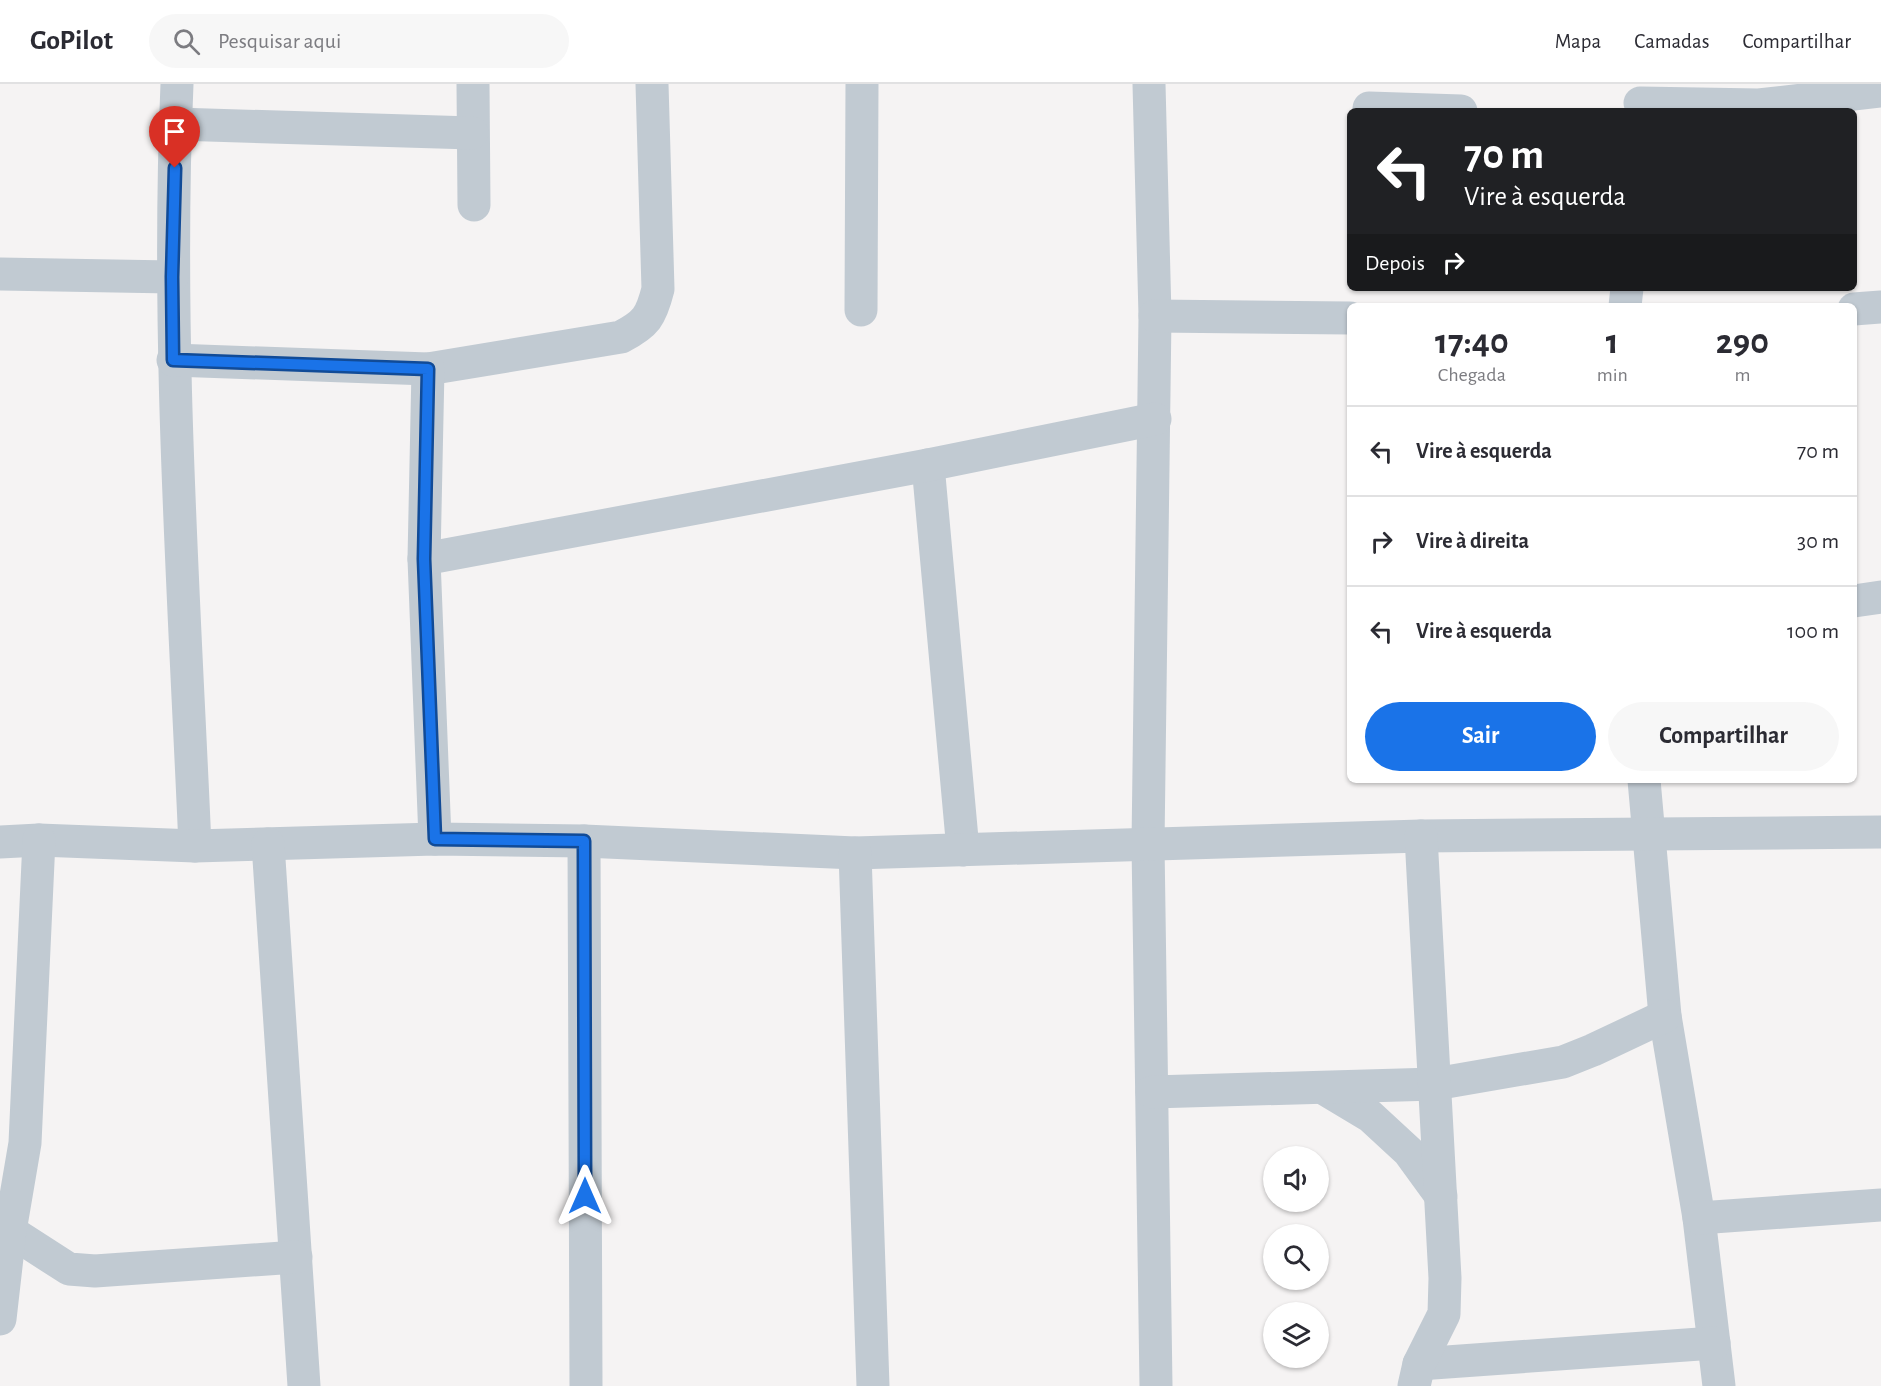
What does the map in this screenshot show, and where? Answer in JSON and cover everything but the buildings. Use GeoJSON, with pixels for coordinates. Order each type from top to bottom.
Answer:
{"type":"FeatureCollection","features":[{"type":"Feature","properties":{"kind":"street"},"geometry":{"type":"LineString","coordinates":[[177,84],[172,277],[173,360],[195,846]]}},
{"type":"Feature","properties":{"kind":"street"},"geometry":{"type":"LineString","coordinates":[[473,84],[474,205]]}},
{"type":"Feature","properties":{"kind":"street"},"geometry":{"type":"LineString","coordinates":[[173,360],[428,369],[621,337],[640,327],[653,309],[657,289],[652,84]]}},
{"type":"Feature","properties":{"kind":"street"},"geometry":{"type":"LineString","coordinates":[[861,310],[862,84]]}},
{"type":"Feature","properties":{"kind":"street"},"geometry":{"type":"LineString","coordinates":[[1149,84],[1155,316],[1155,419],[1148,844],[1156,1386]]}},
{"type":"Feature","properties":{"kind":"street"},"geometry":{"type":"LineString","coordinates":[[1641,99],[1759,105],[1881,91]]}},
{"type":"Feature","properties":{"kind":"street"},"geometry":{"type":"LineString","coordinates":[[176,124],[472,133]]}},
{"type":"Feature","properties":{"kind":"street"},"geometry":{"type":"LineString","coordinates":[[0,274],[172,277]]}},
{"type":"Feature","properties":{"kind":"street"},"geometry":{"type":"LineString","coordinates":[[1857,309],[1881,307]]}},
{"type":"Feature","properties":{"kind":"street"},"geometry":{"type":"LineString","coordinates":[[1155,316],[1347,318]]}},
{"type":"Feature","properties":{"kind":"street"},"geometry":{"type":"LineString","coordinates":[[428,369],[424,559],[435,839]]}},
{"type":"Feature","properties":{"kind":"street"},"geometry":{"type":"LineString","coordinates":[[424,559],[928,465],[1155,419]]}},
{"type":"Feature","properties":{"kind":"street"},"geometry":{"type":"LineString","coordinates":[[928,465],[963,850]]}},
{"type":"Feature","properties":{"kind":"street"},"geometry":{"type":"LineString","coordinates":[[1857,601],[1881,597]]}},
{"type":"Feature","properties":{"kind":"street"},"geometry":{"type":"LineString","coordinates":[[1644,783],[1665,1016],[1699,1218],[1719,1386]]}},
{"type":"Feature","properties":{"kind":"street"},"geometry":{"type":"LineString","coordinates":[[0,842],[39,840],[195,846],[435,839],[584,841],[855,853],[1422,836],[1881,832]]}},
{"type":"Feature","properties":{"kind":"street"},"geometry":{"type":"LineString","coordinates":[[1417,1375],[1444,1314],[1445,1278],[1422,836]]}},
{"type":"Feature","properties":{"kind":"street"},"geometry":{"type":"LineString","coordinates":[[0,1319],[10,1231],[12,1143],[39,840]]}},
{"type":"Feature","properties":{"kind":"street"},"geometry":{"type":"LineString","coordinates":[[584,841],[586,1386]]}},
{"type":"Feature","properties":{"kind":"street"},"geometry":{"type":"LineString","coordinates":[[268,844],[304,1386]]}},
{"type":"Feature","properties":{"kind":"street"},"geometry":{"type":"LineString","coordinates":[[855,853],[873,1386]]}},
{"type":"Feature","properties":{"kind":"street"},"geometry":{"type":"LineString","coordinates":[[1152,1092],[1325,1089],[1436,1084],[1563,1062],[1665,1016]]}},
{"type":"Feature","properties":{"kind":"street"},"geometry":{"type":"LineString","coordinates":[[1325,1089],[1370,1116],[1409,1152],[1441,1196]]}},
{"type":"Feature","properties":{"kind":"street"},"geometry":{"type":"LineString","coordinates":[[1699,1218],[1881,1205]]}},
{"type":"Feature","properties":{"kind":"street"},"geometry":{"type":"LineString","coordinates":[[10,1231],[69,1269],[87,1270],[296,1257]]}},
{"type":"Feature","properties":{"kind":"street"},"geometry":{"type":"LineString","coordinates":[[1417,1375],[1714,1343]]}},
{"type":"Feature","properties":{"kind":"route"},"geometry":{"type":"LineString","coordinates":[[175,168],[172,277],[173,360],[428,369],[424,559],[435,839],[584,841],[585,1196]]}}]}
